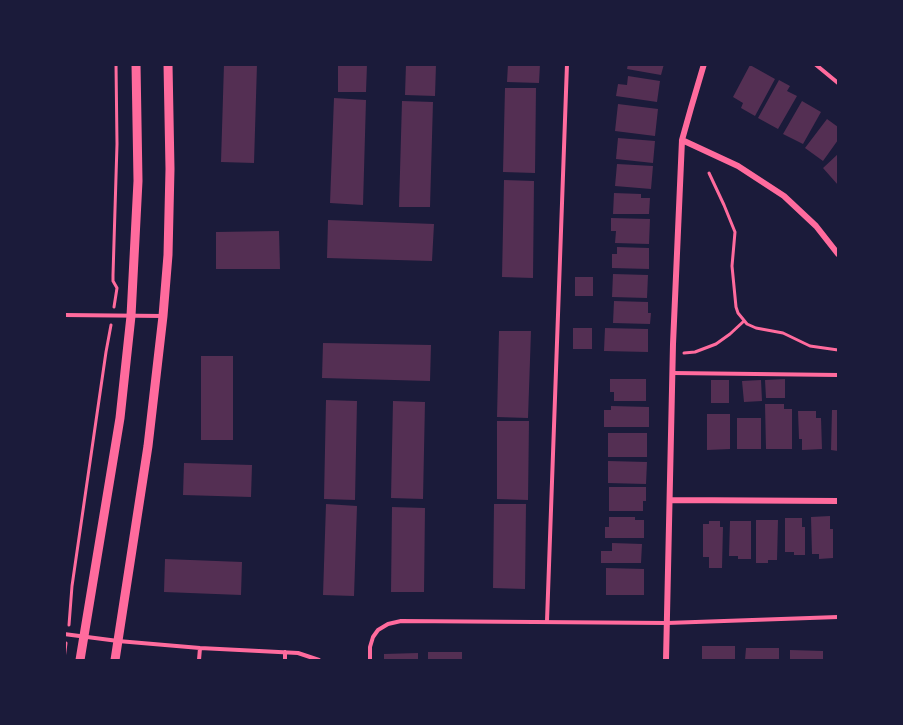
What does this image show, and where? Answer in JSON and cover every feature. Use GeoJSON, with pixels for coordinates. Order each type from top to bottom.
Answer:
{"type":"FeatureCollection","features":[{"type":"Feature","properties":{"kind":"street"},"geometry":{"type":"LineString","coordinates":[[80,660],[120,418],[131,316],[138,181],[136,64]]}},
{"type":"Feature","properties":{"kind":"street"},"geometry":{"type":"LineString","coordinates":[[115,660],[148,446],[163,316],[168,255],[170,169],[168,64]]}},
{"type":"Feature","properties":{"kind":"street"},"geometry":{"type":"LineString","coordinates":[[666,660],[673,353],[682,140],[704,64]]}},
{"type":"Feature","properties":{"kind":"street"},"geometry":{"type":"LineString","coordinates":[[682,140],[738,166],[784,196],[816,226],[838,254]]}},
{"type":"Feature","properties":{"kind":"street"},"geometry":{"type":"LineString","coordinates":[[670,500],[838,501]]}},
{"type":"Feature","properties":{"kind":"lane"},"geometry":{"type":"LineString","coordinates":[[548,621],[567,64]]}},
{"type":"Feature","properties":{"kind":"lane"},"geometry":{"type":"LineString","coordinates":[[814,64],[838,83]]}},
{"type":"Feature","properties":{"kind":"lane"},"geometry":{"type":"LineString","coordinates":[[64,315],[163,316]]}},
{"type":"Feature","properties":{"kind":"lane"},"geometry":{"type":"LineString","coordinates":[[673,373],[838,375]]}},
{"type":"Feature","properties":{"kind":"lane"},"geometry":{"type":"LineString","coordinates":[[370,660],[370,647],[378,630],[388,624],[401,621],[667,623],[838,617]]}},
{"type":"Feature","properties":{"kind":"lane"},"geometry":{"type":"LineString","coordinates":[[64,634],[200,648],[298,653],[319,660]]}},
{"type":"Feature","properties":{"kind":"lane"},"geometry":{"type":"LineString","coordinates":[[199,660],[200,648]]}},
{"type":"Feature","properties":{"kind":"lane"},"geometry":{"type":"LineString","coordinates":[[285,652],[285,660]]}},
{"type":"Feature","properties":{"kind":"path"},"geometry":{"type":"LineString","coordinates":[[116,64],[117,144],[113,275],[117,288]]}},
{"type":"Feature","properties":{"kind":"path"},"geometry":{"type":"LineString","coordinates":[[709,173],[735,232],[732,266],[738,313],[744,321],[756,328],[783,333],[810,346],[838,350]]}},
{"type":"Feature","properties":{"kind":"path"},"geometry":{"type":"LineString","coordinates":[[673,353],[695,352],[716,344],[744,321]]}},
{"type":"Feature","properties":{"kind":"path"},"geometry":{"type":"LineString","coordinates":[[70,612],[108,341]]}},
{"type":"Feature","properties":{"kind":"building"},"geometry":{"type":"Polygon","coordinates":[[[224,64],[257,64],[254,163],[221,162],[224,64]]]}},
{"type":"Feature","properties":{"kind":"building"},"geometry":{"type":"Polygon","coordinates":[[[338,64],[367,64],[366,92],[338,92],[338,64]]]}},
{"type":"Feature","properties":{"kind":"building"},"geometry":{"type":"Polygon","coordinates":[[[406,64],[436,64],[435,96],[405,95],[406,64]]]}},
{"type":"Feature","properties":{"kind":"building"},"geometry":{"type":"Polygon","coordinates":[[[508,64],[540,64],[539,83],[507,82],[508,64]]]}},
{"type":"Feature","properties":{"kind":"building"},"geometry":{"type":"Polygon","coordinates":[[[628,64],[664,64],[661,75],[627,69],[628,64]]]}},
{"type":"Feature","properties":{"kind":"building"},"geometry":{"type":"Polygon","coordinates":[[[750,65],[775,79],[755,116],[741,108],[743,103],[733,97],[750,65]]]}},
{"type":"Feature","properties":{"kind":"building"},"geometry":{"type":"Polygon","coordinates":[[[628,76],[660,81],[657,102],[616,96],[618,84],[627,85],[628,76]]]}},
{"type":"Feature","properties":{"kind":"building"},"geometry":{"type":"Polygon","coordinates":[[[779,80],[790,86],[787,91],[797,96],[778,129],[758,118],[779,80]]]}},
{"type":"Feature","properties":{"kind":"building"},"geometry":{"type":"Polygon","coordinates":[[[505,88],[536,88],[535,173],[503,172],[505,88]]]}},
{"type":"Feature","properties":{"kind":"building"},"geometry":{"type":"Polygon","coordinates":[[[334,98],[366,100],[363,205],[330,203],[334,98]]]}},
{"type":"Feature","properties":{"kind":"building"},"geometry":{"type":"Polygon","coordinates":[[[402,101],[433,102],[430,207],[399,207],[402,101]]]}},
{"type":"Feature","properties":{"kind":"building"},"geometry":{"type":"Polygon","coordinates":[[[802,101],[821,112],[803,144],[783,134],[802,101]]]}},
{"type":"Feature","properties":{"kind":"building"},"geometry":{"type":"Polygon","coordinates":[[[618,104],[658,109],[655,136],[615,131],[618,104]]]}},
{"type":"Feature","properties":{"kind":"building"},"geometry":{"type":"Polygon","coordinates":[[[827,119],[838,127],[838,140],[823,161],[805,148],[827,119]]]}},
{"type":"Feature","properties":{"kind":"building"},"geometry":{"type":"Polygon","coordinates":[[[618,138],[655,141],[653,163],[616,159],[618,138]]]}},
{"type":"Feature","properties":{"kind":"building"},"geometry":{"type":"Polygon","coordinates":[[[838,154],[838,185],[823,168],[838,154]]]}},
{"type":"Feature","properties":{"kind":"building"},"geometry":{"type":"Polygon","coordinates":[[[617,164],[653,166],[651,189],[615,186],[617,164]]]}},
{"type":"Feature","properties":{"kind":"building"},"geometry":{"type":"Polygon","coordinates":[[[504,180],[534,181],[533,278],[502,277],[504,180]]]}},
{"type":"Feature","properties":{"kind":"building"},"geometry":{"type":"Polygon","coordinates":[[[614,193],[641,194],[641,198],[650,198],[649,214],[613,214],[614,193]]]}},
{"type":"Feature","properties":{"kind":"building"},"geometry":{"type":"Polygon","coordinates":[[[611,218],[650,219],[649,244],[615,243],[616,231],[611,231],[611,218]]]}},
{"type":"Feature","properties":{"kind":"building"},"geometry":{"type":"Polygon","coordinates":[[[328,220],[434,224],[432,261],[327,258],[328,220]]]}},
{"type":"Feature","properties":{"kind":"building"},"geometry":{"type":"Polygon","coordinates":[[[279,231],[280,269],[216,269],[216,232],[279,231]]]}},
{"type":"Feature","properties":{"kind":"building"},"geometry":{"type":"Polygon","coordinates":[[[617,247],[649,248],[649,269],[612,268],[612,254],[617,254],[617,247]]]}},
{"type":"Feature","properties":{"kind":"building"},"geometry":{"type":"Polygon","coordinates":[[[613,274],[648,275],[647,298],[612,297],[613,274]]]}},
{"type":"Feature","properties":{"kind":"building"},"geometry":{"type":"Polygon","coordinates":[[[575,277],[593,277],[593,296],[575,296],[575,277]]]}},
{"type":"Feature","properties":{"kind":"building"},"geometry":{"type":"Polygon","coordinates":[[[614,301],[648,302],[648,313],[651,313],[650,324],[613,323],[614,301]]]}},
{"type":"Feature","properties":{"kind":"building"},"geometry":{"type":"Polygon","coordinates":[[[573,328],[592,328],[592,349],[573,349],[573,328]]]}},
{"type":"Feature","properties":{"kind":"building"},"geometry":{"type":"Polygon","coordinates":[[[605,328],[648,329],[648,352],[604,351],[605,328]]]}},
{"type":"Feature","properties":{"kind":"building"},"geometry":{"type":"Polygon","coordinates":[[[499,331],[531,331],[528,418],[497,417],[499,331]]]}},
{"type":"Feature","properties":{"kind":"building"},"geometry":{"type":"Polygon","coordinates":[[[323,343],[431,345],[430,381],[322,378],[323,343]]]}},
{"type":"Feature","properties":{"kind":"building"},"geometry":{"type":"Polygon","coordinates":[[[201,356],[233,356],[233,440],[201,440],[201,356]]]}},
{"type":"Feature","properties":{"kind":"building"},"geometry":{"type":"Polygon","coordinates":[[[610,379],[646,379],[646,401],[614,401],[614,392],[610,392],[610,379]]]}},
{"type":"Feature","properties":{"kind":"building"},"geometry":{"type":"Polygon","coordinates":[[[785,379],[785,398],[766,398],[765,380],[785,379]]]}},
{"type":"Feature","properties":{"kind":"building"},"geometry":{"type":"Polygon","coordinates":[[[711,380],[729,380],[729,403],[711,403],[711,380]]]}},
{"type":"Feature","properties":{"kind":"building"},"geometry":{"type":"Polygon","coordinates":[[[761,380],[762,401],[744,402],[742,381],[761,380]]]}},
{"type":"Feature","properties":{"kind":"building"},"geometry":{"type":"Polygon","coordinates":[[[326,400],[357,401],[355,500],[324,499],[326,400]]]}},
{"type":"Feature","properties":{"kind":"building"},"geometry":{"type":"Polygon","coordinates":[[[393,401],[425,402],[423,499],[391,498],[393,401]]]}},
{"type":"Feature","properties":{"kind":"building"},"geometry":{"type":"Polygon","coordinates":[[[765,404],[784,404],[784,409],[792,409],[792,449],[766,449],[765,404]]]}},
{"type":"Feature","properties":{"kind":"building"},"geometry":{"type":"Polygon","coordinates":[[[611,406],[649,407],[649,427],[604,427],[604,410],[611,410],[611,406]]]}},
{"type":"Feature","properties":{"kind":"building"},"geometry":{"type":"Polygon","coordinates":[[[832,410],[838,410],[838,451],[831,450],[832,410]]]}},
{"type":"Feature","properties":{"kind":"building"},"geometry":{"type":"Polygon","coordinates":[[[798,411],[816,411],[816,418],[821,418],[822,449],[802,450],[802,439],[799,439],[798,411]]]}},
{"type":"Feature","properties":{"kind":"building"},"geometry":{"type":"Polygon","coordinates":[[[707,414],[730,414],[730,449],[707,450],[707,414]]]}},
{"type":"Feature","properties":{"kind":"building"},"geometry":{"type":"Polygon","coordinates":[[[737,418],[761,418],[761,449],[737,449],[737,418]]]}},
{"type":"Feature","properties":{"kind":"building"},"geometry":{"type":"Polygon","coordinates":[[[497,421],[529,421],[528,500],[497,499],[497,421]]]}},
{"type":"Feature","properties":{"kind":"building"},"geometry":{"type":"Polygon","coordinates":[[[608,433],[647,433],[647,457],[608,457],[608,433]]]}},
{"type":"Feature","properties":{"kind":"building"},"geometry":{"type":"Polygon","coordinates":[[[608,461],[647,462],[646,484],[608,483],[608,461]]]}},
{"type":"Feature","properties":{"kind":"building"},"geometry":{"type":"Polygon","coordinates":[[[184,463],[252,465],[251,497],[183,495],[184,463]]]}},
{"type":"Feature","properties":{"kind":"building"},"geometry":{"type":"Polygon","coordinates":[[[609,487],[646,487],[643,511],[609,511],[609,487]]]}},
{"type":"Feature","properties":{"kind":"building"},"geometry":{"type":"Polygon","coordinates":[[[326,504],[357,506],[354,596],[323,595],[326,504]]]}},
{"type":"Feature","properties":{"kind":"building"},"geometry":{"type":"Polygon","coordinates":[[[494,504],[526,504],[525,589],[493,588],[494,504]]]}},
{"type":"Feature","properties":{"kind":"building"},"geometry":{"type":"Polygon","coordinates":[[[392,507],[425,508],[424,592],[391,592],[392,507]]]}},
{"type":"Feature","properties":{"kind":"building"},"geometry":{"type":"Polygon","coordinates":[[[830,516],[830,529],[833,529],[833,558],[819,559],[819,554],[812,554],[811,517],[830,516]]]}},
{"type":"Feature","properties":{"kind":"building"},"geometry":{"type":"Polygon","coordinates":[[[609,517],[635,517],[635,520],[644,520],[644,538],[605,538],[605,527],[609,527],[609,517]]]}},
{"type":"Feature","properties":{"kind":"building"},"geometry":{"type":"Polygon","coordinates":[[[785,518],[802,518],[802,527],[805,527],[805,555],[785,552],[785,518]]]}},
{"type":"Feature","properties":{"kind":"building"},"geometry":{"type":"Polygon","coordinates":[[[756,520],[778,520],[777,560],[756,563],[756,520]]]}},
{"type":"Feature","properties":{"kind":"building"},"geometry":{"type":"Polygon","coordinates":[[[709,521],[720,521],[720,527],[723,527],[722,568],[709,568],[709,557],[703,557],[703,524],[709,524],[709,521]]]}},
{"type":"Feature","properties":{"kind":"building"},"geometry":{"type":"Polygon","coordinates":[[[730,521],[751,521],[751,559],[729,556],[730,521]]]}},
{"type":"Feature","properties":{"kind":"building"},"geometry":{"type":"Polygon","coordinates":[[[612,543],[642,544],[641,563],[601,563],[601,551],[612,551],[612,543]]]}},
{"type":"Feature","properties":{"kind":"building"},"geometry":{"type":"Polygon","coordinates":[[[165,559],[242,562],[241,595],[164,592],[165,559]]]}},
{"type":"Feature","properties":{"kind":"building"},"geometry":{"type":"Polygon","coordinates":[[[606,568],[644,569],[644,595],[606,595],[606,568]]]}},
{"type":"Feature","properties":{"kind":"building"},"geometry":{"type":"Polygon","coordinates":[[[702,646],[735,646],[735,660],[702,660],[702,646]]]}},
{"type":"Feature","properties":{"kind":"building"},"geometry":{"type":"Polygon","coordinates":[[[746,648],[779,648],[779,660],[745,660],[746,648]]]}},
{"type":"Feature","properties":{"kind":"building"},"geometry":{"type":"Polygon","coordinates":[[[790,650],[823,651],[823,660],[790,660],[790,650]]]}},
{"type":"Feature","properties":{"kind":"building"},"geometry":{"type":"Polygon","coordinates":[[[428,652],[462,652],[462,660],[428,660],[428,652]]]}},
{"type":"Feature","properties":{"kind":"building"},"geometry":{"type":"Polygon","coordinates":[[[418,653],[418,660],[384,660],[384,654],[418,653]]]}}]}
